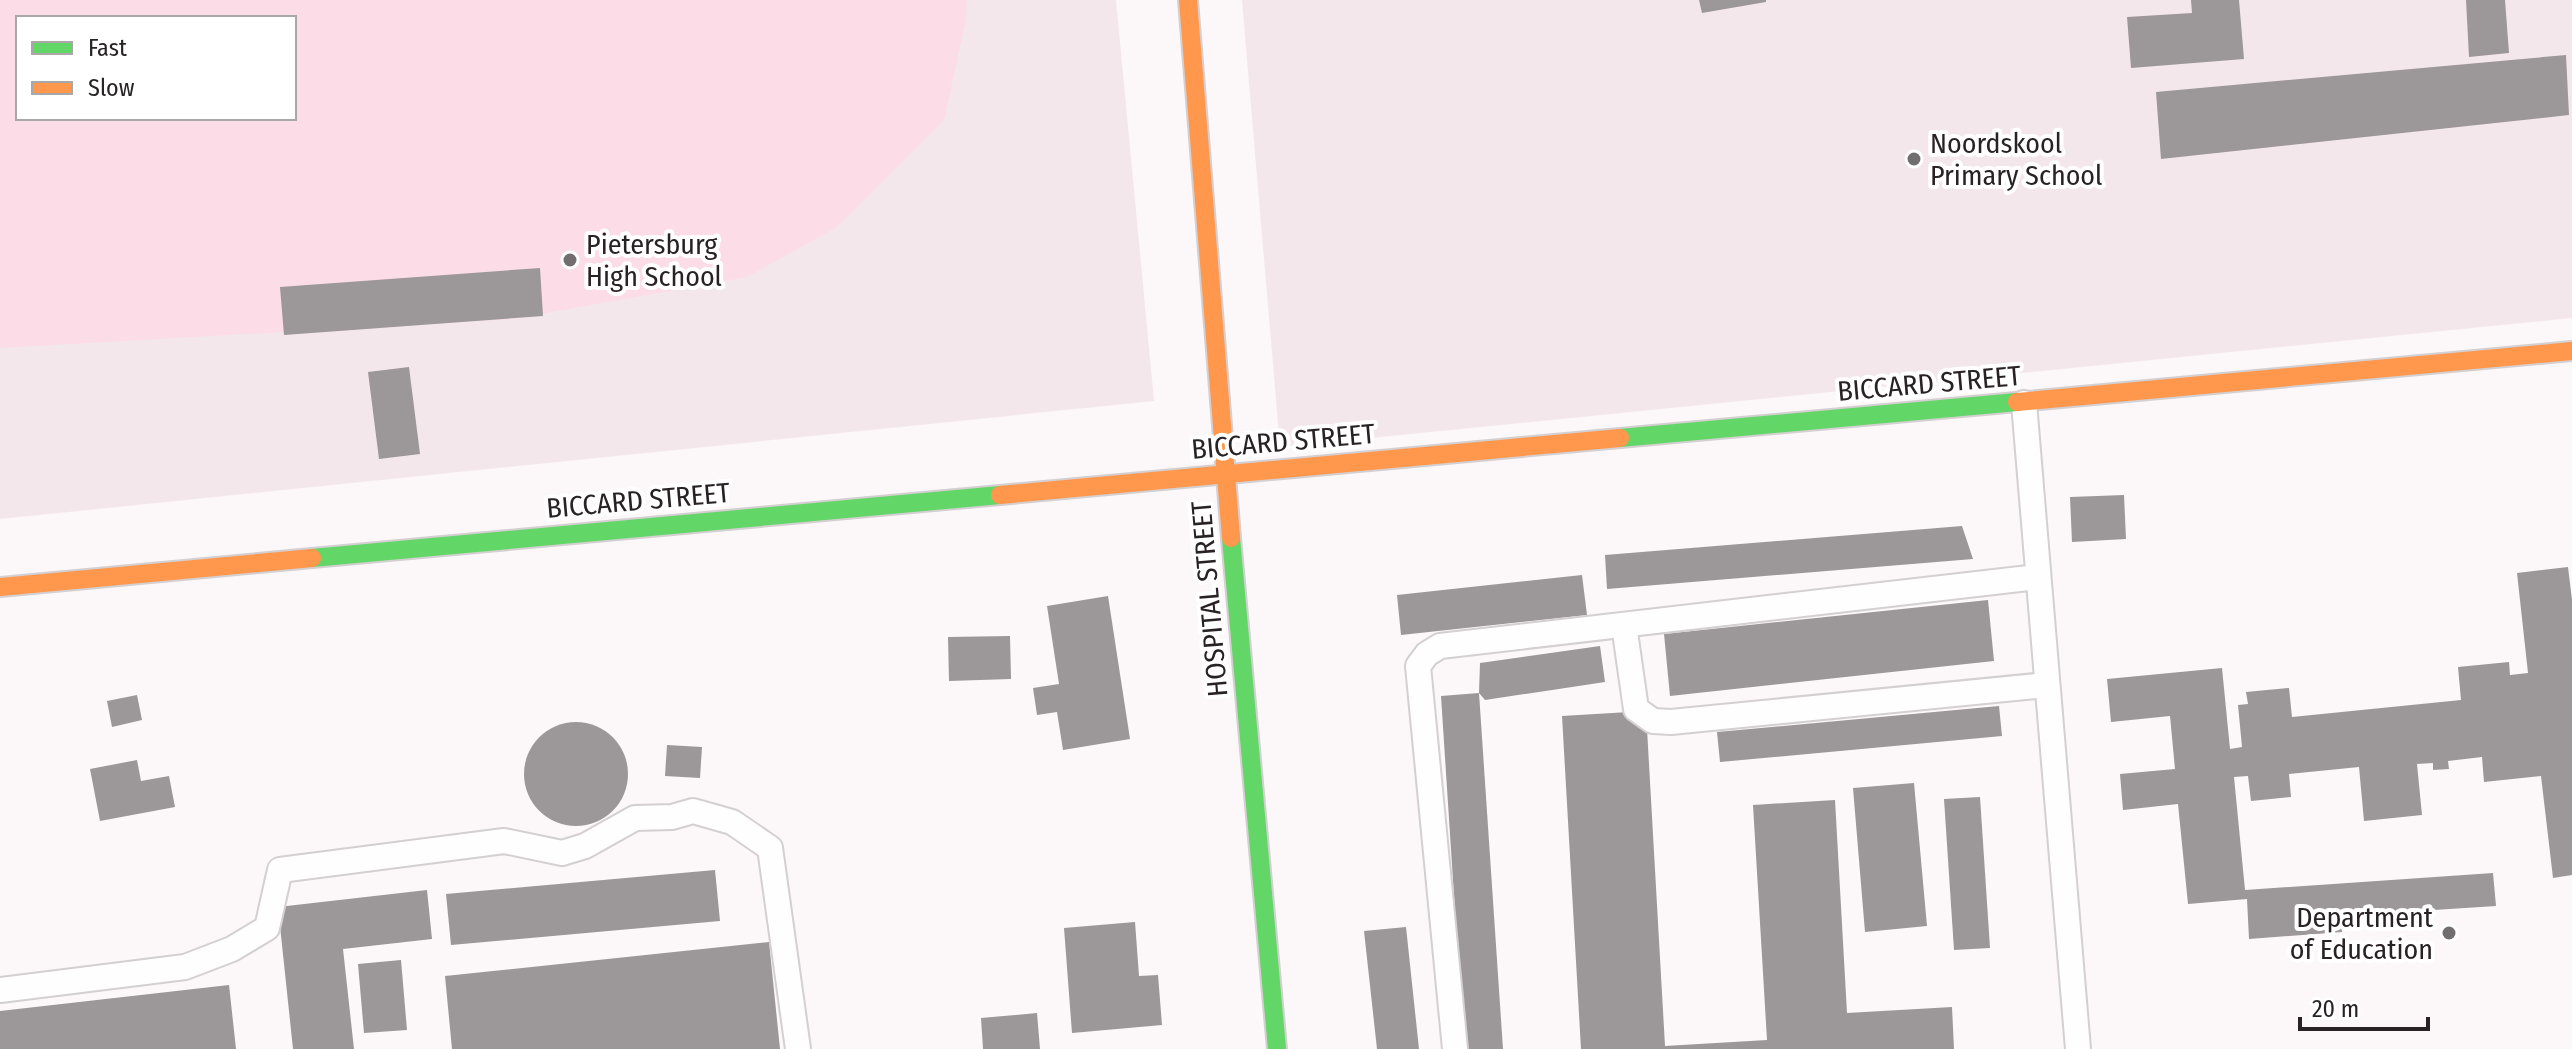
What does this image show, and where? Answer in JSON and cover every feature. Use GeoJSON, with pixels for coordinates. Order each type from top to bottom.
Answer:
{"type":"FeatureCollection","features":[{"type":"Feature","properties":{"kind":"street","name":"HOSPITAL STREET"},"geometry":{"type":"LineString","coordinates":[[1188,0],[1225,474],[1277,1049]]}},
{"type":"Feature","properties":{"kind":"street","name":"BICCARD STREET"},"geometry":{"type":"LineString","coordinates":[[0,587],[2572,351]]}},
{"type":"Feature","properties":{"kind":"lane"},"geometry":{"type":"LineString","coordinates":[[2024,403],[2078,1049]]}},
{"type":"Feature","properties":{"kind":"lane"},"geometry":{"type":"LineString","coordinates":[[1455,1049],[1418,666],[1427,654],[1440,646],[2037,577]]}},
{"type":"Feature","properties":{"kind":"lane"},"geometry":{"type":"LineString","coordinates":[[1624,625],[1636,709],[1653,721],[1671,722],[2046,685]]}},
{"type":"Feature","properties":{"kind":"lane"},"geometry":{"type":"LineString","coordinates":[[0,990],[185,967],[232,949],[267,928],[280,870],[504,841],[562,853],[585,846],[635,818],[672,817],[693,811],[732,822],[770,848],[798,1049]]}},
{"type":"Feature","properties":{"kind":"shaded area","name":"Pietersburg High School"},"geometry":{"type":"Polygon","coordinates":[[[0,0],[1116,0],[1154,401],[0,519],[0,0]]]}},
{"type":"Feature","properties":{"kind":"shaded area"},"geometry":{"type":"Polygon","coordinates":[[[0,0],[967,0],[965,24],[944,120],[837,227],[747,277],[513,319],[0,348],[0,0]]]}},
{"type":"Feature","properties":{"kind":"shaded area","name":"Noordskool Primary School"},"geometry":{"type":"Polygon","coordinates":[[[1242,0],[2572,0],[2572,318],[1280,447],[1242,0]]]}},
{"type":"Feature","properties":{"kind":"building"},"geometry":{"type":"Polygon","coordinates":[[[1699,0],[1766,0],[1766,2],[1702,13],[1699,0]]]}},
{"type":"Feature","properties":{"kind":"building"},"geometry":{"type":"Polygon","coordinates":[[[2191,0],[2239,0],[2244,59],[2131,68],[2127,17],[2192,13],[2191,0]]]}},
{"type":"Feature","properties":{"kind":"building"},"geometry":{"type":"Polygon","coordinates":[[[2466,0],[2505,0],[2509,53],[2469,57],[2466,0]]]}},
{"type":"Feature","properties":{"kind":"building"},"geometry":{"type":"Polygon","coordinates":[[[2566,55],[2569,115],[2161,159],[2156,92],[2566,55]]]}},
{"type":"Feature","properties":{"kind":"building"},"geometry":{"type":"Polygon","coordinates":[[[540,268],[543,316],[284,335],[280,287],[540,268]]]}},
{"type":"Feature","properties":{"kind":"building"},"geometry":{"type":"Polygon","coordinates":[[[409,367],[420,454],[379,459],[368,372],[409,367]]]}},
{"type":"Feature","properties":{"kind":"building"},"geometry":{"type":"Polygon","coordinates":[[[2124,495],[2126,539],[2072,542],[2070,497],[2124,495]]]}},
{"type":"Feature","properties":{"kind":"building"},"geometry":{"type":"Polygon","coordinates":[[[1962,526],[1973,559],[1607,589],[1605,555],[1962,526]]]}},
{"type":"Feature","properties":{"kind":"building"},"geometry":{"type":"Polygon","coordinates":[[[2568,567],[2572,600],[2572,875],[2553,878],[2541,776],[2484,782],[2482,757],[2448,761],[2449,769],[2433,770],[2433,763],[2417,764],[2422,815],[2364,821],[2359,767],[2289,774],[2291,797],[2251,801],[2248,776],[2234,777],[2245,890],[2493,873],[2496,906],[2341,916],[2342,932],[2249,939],[2247,899],[2188,904],[2178,804],[2123,810],[2120,774],[2175,769],[2170,716],[2111,722],[2107,679],[2222,668],[2230,749],[2242,747],[2238,705],[2248,704],[2246,692],[2289,688],[2292,717],[2461,700],[2458,667],[2509,662],[2510,675],[2528,673],[2517,573],[2568,567]]]}},
{"type":"Feature","properties":{"kind":"building"},"geometry":{"type":"Polygon","coordinates":[[[1582,575],[1587,615],[1401,635],[1397,595],[1582,575]]]}},
{"type":"Feature","properties":{"kind":"building"},"geometry":{"type":"Polygon","coordinates":[[[1108,596],[1130,739],[1063,750],[1057,712],[1037,715],[1033,688],[1059,684],[1047,606],[1108,596]]]}},
{"type":"Feature","properties":{"kind":"building"},"geometry":{"type":"Polygon","coordinates":[[[1988,600],[1994,661],[1670,696],[1664,634],[1988,600]]]}},
{"type":"Feature","properties":{"kind":"building"},"geometry":{"type":"Polygon","coordinates":[[[1010,636],[1011,679],[949,681],[948,637],[1010,636]]]}},
{"type":"Feature","properties":{"kind":"building"},"geometry":{"type":"Polygon","coordinates":[[[1600,646],[1605,682],[1485,700],[1479,693],[1480,663],[1600,646]]]}},
{"type":"Feature","properties":{"kind":"building"},"geometry":{"type":"Polygon","coordinates":[[[1479,693],[1503,1049],[1464,1049],[1441,696],[1479,693]]]}},
{"type":"Feature","properties":{"kind":"building"},"geometry":{"type":"Polygon","coordinates":[[[137,695],[142,720],[112,727],[107,701],[137,695]]]}},
{"type":"Feature","properties":{"kind":"building"},"geometry":{"type":"Polygon","coordinates":[[[1999,706],[2002,736],[1720,762],[1717,732],[1999,706]]]}},
{"type":"Feature","properties":{"kind":"building"},"geometry":{"type":"Polygon","coordinates":[[[1646,711],[1665,1046],[1767,1040],[1753,805],[1835,800],[1847,1013],[1952,1007],[1954,1049],[1581,1049],[1562,716],[1646,711]]]}},
{"type":"Feature","properties":{"kind":"building"},"geometry":{"type":"Polygon","coordinates":[[[576,722],[596,726],[613,737],[624,754],[628,774],[624,794],[613,811],[596,822],[576,826],[556,822],[539,811],[528,794],[524,774],[528,754],[539,737],[556,726],[576,722]]]}},
{"type":"Feature","properties":{"kind":"building"},"geometry":{"type":"Polygon","coordinates":[[[667,745],[702,747],[700,778],[665,776],[667,745]]]}},
{"type":"Feature","properties":{"kind":"building"},"geometry":{"type":"Polygon","coordinates":[[[137,760],[141,781],[169,776],[175,807],[100,821],[90,769],[137,760]]]}},
{"type":"Feature","properties":{"kind":"building"},"geometry":{"type":"Polygon","coordinates":[[[1914,783],[1927,926],[1865,932],[1853,788],[1914,783]]]}},
{"type":"Feature","properties":{"kind":"building"},"geometry":{"type":"Polygon","coordinates":[[[1980,797],[1990,948],[1954,950],[1944,799],[1980,797]]]}},
{"type":"Feature","properties":{"kind":"building"},"geometry":{"type":"Polygon","coordinates":[[[715,870],[720,921],[451,945],[446,894],[715,870]]]}},
{"type":"Feature","properties":{"kind":"building"},"geometry":{"type":"Polygon","coordinates":[[[427,890],[432,939],[343,949],[354,1049],[293,1049],[278,907],[427,890]]]}},
{"type":"Feature","properties":{"kind":"building"},"geometry":{"type":"Polygon","coordinates":[[[1135,922],[1139,976],[1158,975],[1162,1025],[1072,1033],[1064,928],[1135,922]]]}},
{"type":"Feature","properties":{"kind":"building"},"geometry":{"type":"Polygon","coordinates":[[[1406,927],[1419,1049],[1377,1049],[1364,931],[1406,927]]]}},
{"type":"Feature","properties":{"kind":"building"},"geometry":{"type":"Polygon","coordinates":[[[769,942],[780,1049],[452,1049],[445,976],[769,942]]]}},
{"type":"Feature","properties":{"kind":"building"},"geometry":{"type":"Polygon","coordinates":[[[401,960],[407,1030],[364,1033],[358,964],[401,960]]]}},
{"type":"Feature","properties":{"kind":"building"},"geometry":{"type":"Polygon","coordinates":[[[229,985],[236,1049],[0,1049],[0,1011],[229,985]]]}},
{"type":"Feature","properties":{"kind":"building"},"geometry":{"type":"Polygon","coordinates":[[[1037,1013],[1040,1049],[983,1049],[981,1018],[1037,1013]]]}},
{"type":"Feature","properties":{"kind":"traffic: fast"},"geometry":{"type":"LineString","coordinates":[[1620,438],[2017,402]]}},
{"type":"Feature","properties":{"kind":"traffic: fast"},"geometry":{"type":"LineString","coordinates":[[312,558],[1000,495]]}},
{"type":"Feature","properties":{"kind":"traffic: fast"},"geometry":{"type":"LineString","coordinates":[[1231,538],[1277,1049]]}},
{"type":"Feature","properties":{"kind":"traffic: slow"},"geometry":{"type":"LineString","coordinates":[[1188,0],[1231,538]]}},
{"type":"Feature","properties":{"kind":"traffic: slow"},"geometry":{"type":"LineString","coordinates":[[2017,402],[2572,351]]}},
{"type":"Feature","properties":{"kind":"traffic: slow"},"geometry":{"type":"LineString","coordinates":[[1000,495],[1620,438]]}},
{"type":"Feature","properties":{"kind":"traffic: slow"},"geometry":{"type":"LineString","coordinates":[[0,587],[312,558]]}},
{"type":"Feature","properties":{"kind":"place","name":"Noordskool Primary School"},"geometry":{"type":"Point","coordinates":[1914,159]}},
{"type":"Feature","properties":{"kind":"place","name":"Pietersburg High School"},"geometry":{"type":"Point","coordinates":[570,260]}},
{"type":"Feature","properties":{"kind":"place","name":"Department of Education"},"geometry":{"type":"Point","coordinates":[2449,933]}}]}
